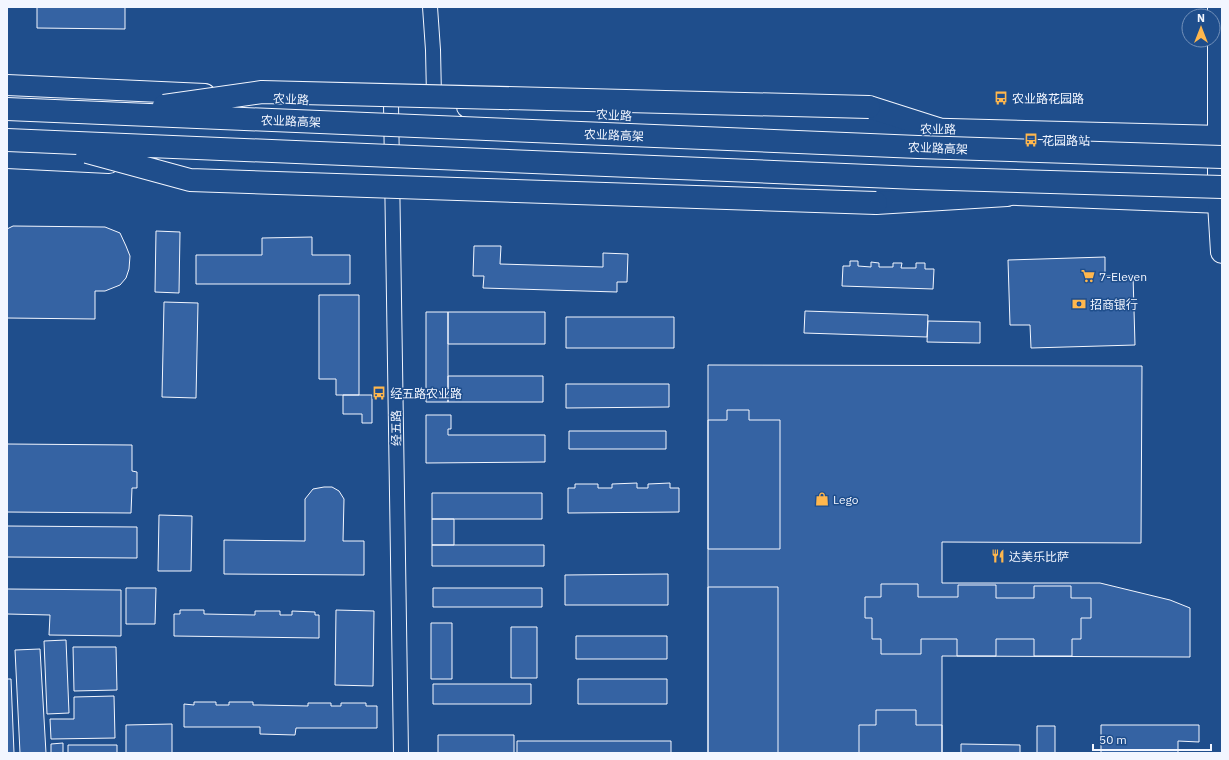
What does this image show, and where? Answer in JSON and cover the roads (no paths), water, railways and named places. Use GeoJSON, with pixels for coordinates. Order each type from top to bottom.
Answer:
{"type":"FeatureCollection","features":[{"type":"Feature","properties":{"kind":"main road"},"geometry":{"type":"LineString","coordinates":[[1219,7],[1222,252]]}},
{"type":"Feature","properties":{"kind":"main road"},"geometry":{"type":"LineString","coordinates":[[110,114],[262,92],[869,107],[938,129]]}},
{"type":"Feature","properties":{"kind":"main road","name":"农业路高架"},"geometry":{"type":"LineString","coordinates":[[7,109],[918,147],[1221,143]]}},
{"type":"Feature","properties":{"kind":"main road"},"geometry":{"type":"LineString","coordinates":[[7,140],[901,177],[1221,198]]}},
{"type":"Feature","properties":{"kind":"main road"},"geometry":{"type":"LineString","coordinates":[[49,141],[190,180],[876,203],[1007,195]]}},
{"type":"Feature","properties":{"kind":"street"},"geometry":{"type":"LineString","coordinates":[[430,7],[434,96]]}},
{"type":"Feature","properties":{"kind":"street","name":"农业路"},"geometry":{"type":"LineString","coordinates":[[7,85],[1221,143]]}},
{"type":"Feature","properties":{"kind":"street","name":"经五路"},"geometry":{"type":"LineString","coordinates":[[391,104],[401,753]]}},
{"type":"Feature","properties":{"kind":"street"},"geometry":{"type":"LineString","coordinates":[[7,158],[1007,195],[1221,198]]}},
{"type":"Feature","properties":{"kind":"place","name":"农业路花园路"},"geometry":{"type":"Point","coordinates":[1001,98]}},
{"type":"Feature","properties":{"kind":"place","name":"花园路站"},"geometry":{"type":"Point","coordinates":[1031,140]}},
{"type":"Feature","properties":{"kind":"place","name":"7-Eleven"},"geometry":{"type":"Point","coordinates":[1088,276]}},
{"type":"Feature","properties":{"kind":"place","name":"招商银行"},"geometry":{"type":"Point","coordinates":[1079,304]}},
{"type":"Feature","properties":{"kind":"place","name":"经五路农业路"},"geometry":{"type":"Point","coordinates":[379,393]}},
{"type":"Feature","properties":{"kind":"place","name":"Lego"},"geometry":{"type":"Point","coordinates":[822,499]}},
{"type":"Feature","properties":{"kind":"place","name":"达美乐比萨"},"geometry":{"type":"Point","coordinates":[998,556]}}]}
